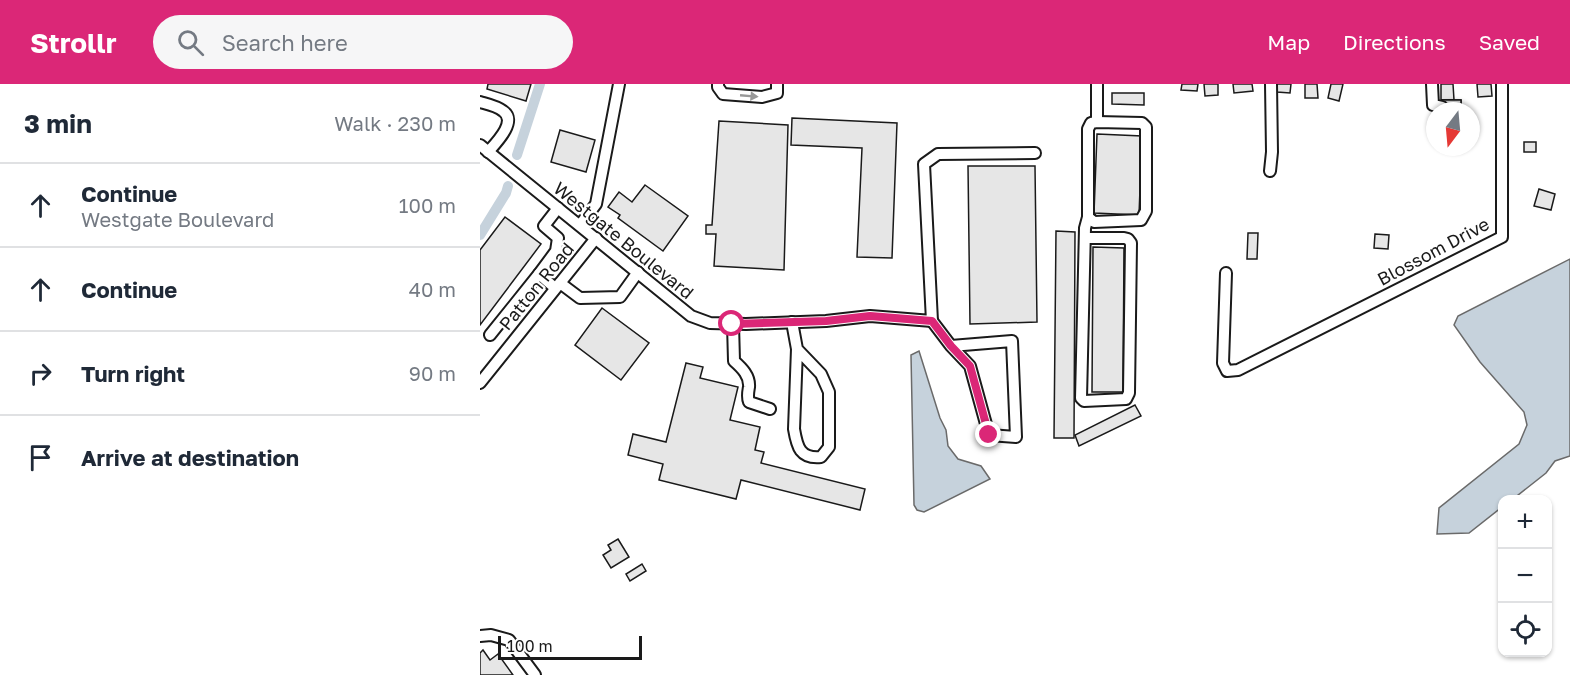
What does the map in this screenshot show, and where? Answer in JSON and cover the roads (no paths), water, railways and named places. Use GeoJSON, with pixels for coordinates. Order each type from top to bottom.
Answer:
{"type":"FeatureCollection","features":[{"type":"Feature","properties":{"kind":"street"},"geometry":{"type":"LineString","coordinates":[[580,225],[596,204],[619,84]]}},
{"type":"Feature","properties":{"kind":"street"},"geometry":{"type":"LineString","coordinates":[[718,84],[723,94],[762,97],[777,93],[777,84]]}},
{"type":"Feature","properties":{"kind":"street"},"geometry":{"type":"LineString","coordinates":[[1097,84],[1097,122]]}},
{"type":"Feature","properties":{"kind":"street"},"geometry":{"type":"LineString","coordinates":[[1270,171],[1271,84]]}},
{"type":"Feature","properties":{"kind":"street"},"geometry":{"type":"LineString","coordinates":[[1432,84],[1433,102]]}},
{"type":"Feature","properties":{"kind":"street","name":"Blossom Drive"},"geometry":{"type":"LineString","coordinates":[[1226,273],[1223,363],[1227,371],[1238,370],[1502,237],[1502,84]]}},
{"type":"Feature","properties":{"kind":"street"},"geometry":{"type":"LineString","coordinates":[[480,102],[506,112],[508,118],[508,124],[501,136],[484,148]]}},
{"type":"Feature","properties":{"kind":"street"},"geometry":{"type":"LineString","coordinates":[[1084,238],[1124,238],[1131,243],[1129,393],[1126,399],[1084,401],[1081,398],[1084,238],[1088,217],[1088,129],[1091,123],[1097,122],[1142,123],[1146,127],[1146,211],[1141,220],[1094,222],[1088,217]]}},
{"type":"Feature","properties":{"kind":"street","name":"Westgate Boulevard"},"geometry":{"type":"LineString","coordinates":[[484,148],[691,316],[710,323],[732,324],[870,316],[932,321]]}},
{"type":"Feature","properties":{"kind":"street"},"geometry":{"type":"LineString","coordinates":[[951,346],[1012,341],[1016,438],[989,435],[970,366],[951,346],[932,321],[924,164],[938,154],[1035,153]]}},
{"type":"Feature","properties":{"kind":"street"},"geometry":{"type":"LineString","coordinates":[[490,335],[556,251],[558,238],[544,226],[558,208]]}},
{"type":"Feature","properties":{"kind":"street","name":"Patton Road"},"geometry":{"type":"LineString","coordinates":[[480,382],[596,238]]}},
{"type":"Feature","properties":{"kind":"street"},"geometry":{"type":"LineString","coordinates":[[538,274],[580,298],[620,297],[638,272]]}},
{"type":"Feature","properties":{"kind":"street"},"geometry":{"type":"LineString","coordinates":[[792,322],[797,349],[794,429],[796,441],[800,451],[811,458],[821,457],[829,447],[829,392],[821,374],[797,349]]}},
{"type":"Feature","properties":{"kind":"street"},"geometry":{"type":"LineString","coordinates":[[732,324],[734,361],[750,383],[747,398],[749,402],[770,410]]}},
{"type":"Feature","properties":{"kind":"street"},"geometry":{"type":"LineString","coordinates":[[480,636],[491,635],[509,640],[535,675]]}},
{"type":"Feature","properties":{"kind":"waterway"},"geometry":{"type":"LineString","coordinates":[[517,155],[540,84]]}},
{"type":"Feature","properties":{"kind":"waterway"},"geometry":{"type":"LineString","coordinates":[[480,235],[508,186]]}}]}
